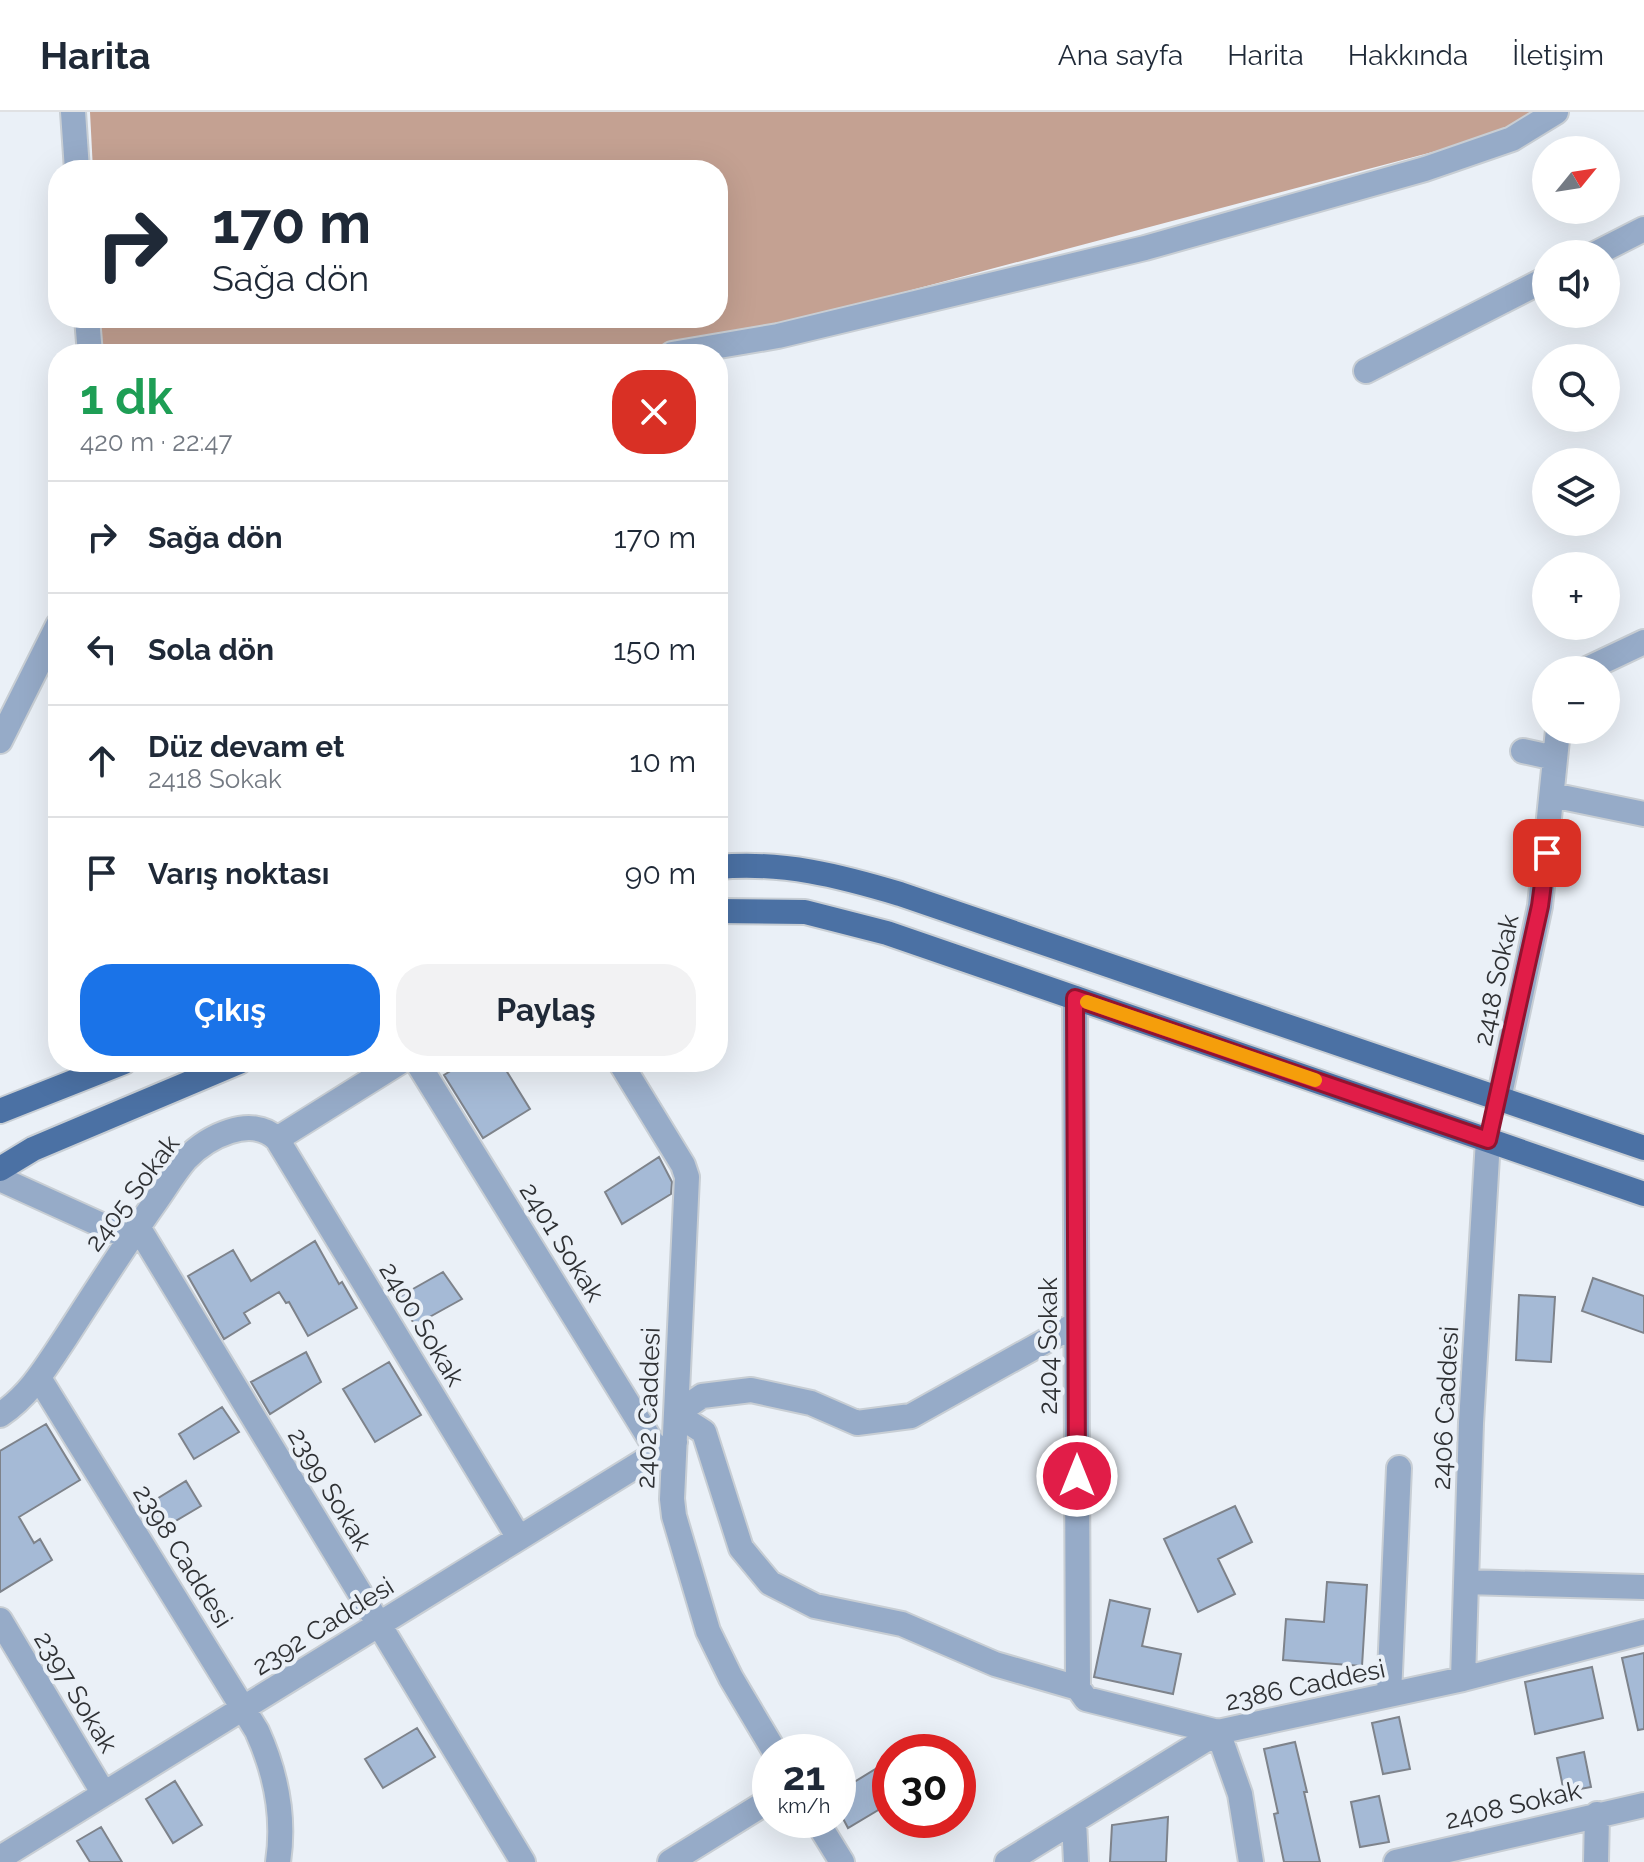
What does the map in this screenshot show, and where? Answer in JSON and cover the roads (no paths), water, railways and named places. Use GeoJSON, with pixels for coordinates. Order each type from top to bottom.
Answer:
{"type":"FeatureCollection","features":[{"type":"Feature","properties":{"kind":"main road"},"geometry":{"type":"LineString","coordinates":[[728,866],[751,865],[828,873],[900,894],[1644,1148]]}},
{"type":"Feature","properties":{"kind":"main road"},"geometry":{"type":"LineString","coordinates":[[728,911],[805,912],[887,933],[1644,1194]]}},
{"type":"Feature","properties":{"kind":"main road"},"geometry":{"type":"LineString","coordinates":[[0,1111],[99,1072]]}},
{"type":"Feature","properties":{"kind":"main road"},"geometry":{"type":"LineString","coordinates":[[0,1169],[33,1149],[215,1072]]}},
{"type":"Feature","properties":{"kind":"main road"},"geometry":{"type":"LineString","coordinates":[[1488,1140],[1499,1099]]}},
{"type":"Feature","properties":{"kind":"street"},"geometry":{"type":"LineString","coordinates":[[73,112],[76,160]]}},
{"type":"Feature","properties":{"kind":"street"},"geometry":{"type":"LineString","coordinates":[[728,344],[778,336],[1145,248],[1425,169],[1512,139],[1556,112]]}},
{"type":"Feature","properties":{"kind":"street"},"geometry":{"type":"LineString","coordinates":[[1620,241],[1644,229]]}},
{"type":"Feature","properties":{"kind":"street"},"geometry":{"type":"LineString","coordinates":[[1366,371],[1532,286]]}},
{"type":"Feature","properties":{"kind":"street"},"geometry":{"type":"LineString","coordinates":[[1614,656],[1644,642]]}},
{"type":"Feature","properties":{"kind":"street"},"geometry":{"type":"LineString","coordinates":[[0,741],[48,645]]}},
{"type":"Feature","properties":{"kind":"street","name":"2418 Sokak"},"geometry":{"type":"LineString","coordinates":[[1499,1099],[1540,906],[1556,744]]}},
{"type":"Feature","properties":{"kind":"street"},"geometry":{"type":"LineString","coordinates":[[1523,751],[1555,758]]}},
{"type":"Feature","properties":{"kind":"street"},"geometry":{"type":"LineString","coordinates":[[1552,795],[1644,814]]}},
{"type":"Feature","properties":{"kind":"street","name":"2404 Sokak"},"geometry":{"type":"LineString","coordinates":[[1075,998],[1078,1688]]}},
{"type":"Feature","properties":{"kind":"street"},"geometry":{"type":"LineString","coordinates":[[277,1139],[384,1072]]}},
{"type":"Feature","properties":{"kind":"street","name":"2401 Sokak"},"geometry":{"type":"LineString","coordinates":[[423,1072],[666,1447]]}},
{"type":"Feature","properties":{"kind":"street","name":"2402 Caddesi"},"geometry":{"type":"LineString","coordinates":[[626,1072],[686,1171],[676,1414],[666,1447],[674,1516],[708,1631],[764,1734]]}},
{"type":"Feature","properties":{"kind":"street","name":"2405 Sokak"},"geometry":{"type":"LineString","coordinates":[[0,1415],[17,1404],[39,1378],[184,1161],[208,1142],[236,1130],[251,1127],[262,1129],[277,1139]]}},
{"type":"Feature","properties":{"kind":"street","name":"2400 Sokak"},"geometry":{"type":"LineString","coordinates":[[277,1139],[519,1538]]}},
{"type":"Feature","properties":{"kind":"street","name":"2406 Caddesi"},"geometry":{"type":"LineString","coordinates":[[1463,1679],[1471,1423],[1488,1140]]}},
{"type":"Feature","properties":{"kind":"street"},"geometry":{"type":"LineString","coordinates":[[0,1179],[134,1232]]}},
{"type":"Feature","properties":{"kind":"street","name":"2399 Sokak"},"geometry":{"type":"LineString","coordinates":[[134,1232],[379,1624],[523,1862]]}},
{"type":"Feature","properties":{"kind":"street"},"geometry":{"type":"LineString","coordinates":[[1076,1324],[911,1416],[857,1423],[811,1403],[751,1390],[702,1396],[676,1414],[704,1432],[741,1548],[770,1583],[815,1606],[902,1624],[995,1664],[1078,1688],[1086,1699],[1218,1732],[1240,1794],[1251,1862]]}},
{"type":"Feature","properties":{"kind":"street","name":"2398 Caddesi"},"geometry":{"type":"LineString","coordinates":[[39,1378],[244,1708],[267,1755],[276,1783],[280,1819],[278,1862]]}},
{"type":"Feature","properties":{"kind":"street","name":"2392 Caddesi"},"geometry":{"type":"LineString","coordinates":[[0,1858],[666,1447]]}},
{"type":"Feature","properties":{"kind":"street"},"geometry":{"type":"LineString","coordinates":[[1389,1695],[1399,1468]]}},
{"type":"Feature","properties":{"kind":"street"},"geometry":{"type":"LineString","coordinates":[[1466,1582],[1644,1587]]}},
{"type":"Feature","properties":{"kind":"street","name":"2397 Sokak"},"geometry":{"type":"LineString","coordinates":[[0,1620],[104,1794]]}},
{"type":"Feature","properties":{"kind":"street","name":"2386 Caddesi"},"geometry":{"type":"LineString","coordinates":[[1007,1862],[1218,1732],[1463,1679],[1644,1632]]}},
{"type":"Feature","properties":{"kind":"street","name":"2408 Sokak"},"geometry":{"type":"LineString","coordinates":[[1396,1862],[1426,1858],[1644,1805]]}},
{"type":"Feature","properties":{"kind":"street"},"geometry":{"type":"LineString","coordinates":[[670,1862],[752,1811]]}},
{"type":"Feature","properties":{"kind":"street"},"geometry":{"type":"LineString","coordinates":[[1596,1862],[1597,1814]]}},
{"type":"Feature","properties":{"kind":"street"},"geometry":{"type":"LineString","coordinates":[[1074,1821],[1076,1862]]}},
{"type":"Feature","properties":{"kind":"street"},"geometry":{"type":"LineString","coordinates":[[827,1838],[842,1862]]}}]}
